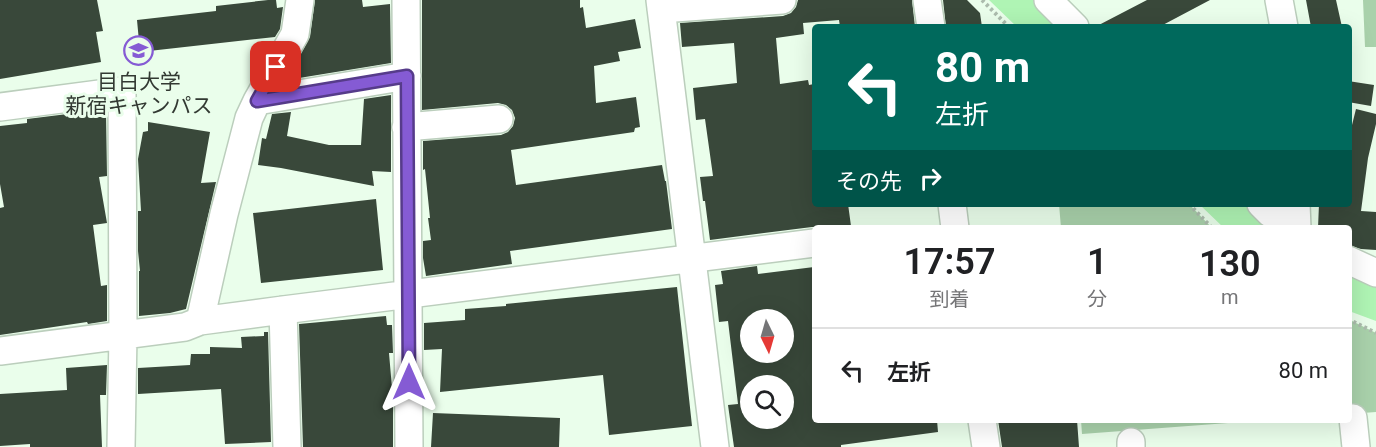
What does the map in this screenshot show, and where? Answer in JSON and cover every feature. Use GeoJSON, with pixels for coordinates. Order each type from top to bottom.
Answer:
{"type":"FeatureCollection","features":[{"type":"Feature","properties":{"kind":"street"},"geometry":{"type":"LineString","coordinates":[[200,321],[249,118],[295,34],[300,0]]}},
{"type":"Feature","properties":{"kind":"street"},"geometry":{"type":"LineString","coordinates":[[406,0],[409,447]]}},
{"type":"Feature","properties":{"kind":"street"},"geometry":{"type":"LineString","coordinates":[[715,447],[661,4],[782,0]]}},
{"type":"Feature","properties":{"kind":"street"},"geometry":{"type":"LineString","coordinates":[[927,0],[931,24]]}},
{"type":"Feature","properties":{"kind":"street"},"geometry":{"type":"LineString","coordinates":[[1048,0],[1073,24]]}},
{"type":"Feature","properties":{"kind":"street"},"geometry":{"type":"LineString","coordinates":[[1279,0],[1283,24]]}},
{"type":"Feature","properties":{"kind":"street"},"geometry":{"type":"LineString","coordinates":[[257,101],[407,76]]}},
{"type":"Feature","properties":{"kind":"street"},"geometry":{"type":"LineString","coordinates":[[0,107],[122,91],[121,447]]}},
{"type":"Feature","properties":{"kind":"street"},"geometry":{"type":"LineString","coordinates":[[406,127],[499,119]]}},
{"type":"Feature","properties":{"kind":"street"},"geometry":{"type":"LineString","coordinates":[[1264,207],[1290,225]]}},
{"type":"Feature","properties":{"kind":"street"},"geometry":{"type":"LineString","coordinates":[[1295,225],[1296,207]]}},
{"type":"Feature","properties":{"kind":"street"},"geometry":{"type":"LineString","coordinates":[[0,351],[185,327],[200,321],[812,243]]}},
{"type":"Feature","properties":{"kind":"street"},"geometry":{"type":"LineString","coordinates":[[1352,262],[1376,273]]}},
{"type":"Feature","properties":{"kind":"street"},"geometry":{"type":"LineString","coordinates":[[283,310],[287,447]]}},
{"type":"Feature","properties":{"kind":"street"},"geometry":{"type":"LineString","coordinates":[[1353,418],[1356,447]]}},
{"type":"Feature","properties":{"kind":"street"},"geometry":{"type":"LineString","coordinates":[[982,423],[986,447]]}},
{"type":"Feature","properties":{"kind":"path"},"geometry":{"type":"LineString","coordinates":[[982,0],[1006,24]]}},
{"type":"Feature","properties":{"kind":"path"},"geometry":{"type":"LineString","coordinates":[[1192,207],[1209,225]]}},
{"type":"Feature","properties":{"kind":"path"},"geometry":{"type":"LineString","coordinates":[[1352,321],[1376,333]]}},
{"type":"Feature","properties":{"kind":"shaded area"},"geometry":{"type":"Polygon","coordinates":[[[989,0],[1040,0],[1066,24],[1014,24],[989,0]]]}},
{"type":"Feature","properties":{"kind":"shaded area"},"geometry":{"type":"Polygon","coordinates":[[[1363,0],[1376,0],[1376,47],[1365,47],[1363,0]]]}},
{"type":"Feature","properties":{"kind":"shaded area"},"geometry":{"type":"Polygon","coordinates":[[[1059,207],[1192,207],[1209,225],[1061,225],[1059,207]]]}},
{"type":"Feature","properties":{"kind":"shaded area"},"geometry":{"type":"Polygon","coordinates":[[[1202,207],[1258,207],[1279,225],[1221,225],[1202,207]]]}},
{"type":"Feature","properties":{"kind":"shaded area"},"geometry":{"type":"Polygon","coordinates":[[[1352,270],[1376,281],[1376,321],[1352,312],[1352,270]]]}},
{"type":"Feature","properties":{"kind":"shaded area"},"geometry":{"type":"Polygon","coordinates":[[[1352,321],[1376,333],[1376,412],[1352,414],[1352,321]]]}},
{"type":"Feature","properties":{"kind":"shaded area"},"geometry":{"type":"Polygon","coordinates":[[[1081,423],[1228,423],[1082,434],[1081,423]]]}},
{"type":"Feature","properties":{"kind":"building"},"geometry":{"type":"Polygon","coordinates":[[[0,0],[97,0],[103,31],[96,32],[101,62],[0,79],[0,0]]]}},
{"type":"Feature","properties":{"kind":"building"},"geometry":{"type":"Polygon","coordinates":[[[276,0],[277,8],[283,7],[280,29],[275,37],[140,52],[137,20],[216,11],[216,6],[276,0]]]}},
{"type":"Feature","properties":{"kind":"building"},"geometry":{"type":"Polygon","coordinates":[[[315,0],[362,0],[363,7],[390,4],[391,63],[293,79],[291,72],[310,37],[315,0]]]}},
{"type":"Feature","properties":{"kind":"building"},"geometry":{"type":"Polygon","coordinates":[[[422,0],[580,0],[586,28],[635,19],[641,48],[618,52],[620,61],[594,66],[596,103],[636,97],[640,127],[635,128],[634,132],[511,150],[516,185],[662,165],[672,229],[510,251],[512,264],[426,276],[423,241],[431,240],[425,169],[423,170],[423,141],[501,135],[513,126],[515,118],[512,110],[498,103],[422,110],[422,0]]]}},
{"type":"Feature","properties":{"kind":"building"},"geometry":{"type":"Polygon","coordinates":[[[798,0],[912,0],[915,24],[840,24],[839,20],[803,23],[804,34],[776,38],[780,84],[808,80],[809,85],[812,84],[812,207],[848,207],[851,225],[812,225],[812,227],[710,240],[700,177],[713,176],[705,119],[696,120],[693,88],[737,83],[734,43],[682,47],[680,23],[783,16],[791,13],[798,0]]]}},
{"type":"Feature","properties":{"kind":"building"},"geometry":{"type":"Polygon","coordinates":[[[943,0],[967,0],[980,13],[982,24],[946,24],[943,0]]]}},
{"type":"Feature","properties":{"kind":"building"},"geometry":{"type":"Polygon","coordinates":[[[1147,0],[1210,0],[1165,24],[1101,24],[1147,0]]]}},
{"type":"Feature","properties":{"kind":"building"},"geometry":{"type":"Polygon","coordinates":[[[1306,0],[1336,0],[1341,24],[1310,24],[1306,0]]]}},
{"type":"Feature","properties":{"kind":"building"},"geometry":{"type":"Polygon","coordinates":[[[1352,82],[1374,85],[1371,106],[1352,103],[1352,82]]]}},
{"type":"Feature","properties":{"kind":"building"},"geometry":{"type":"Polygon","coordinates":[[[391,95],[391,172],[372,171],[374,186],[258,165],[262,138],[266,139],[272,114],[291,112],[287,136],[329,145],[361,145],[364,99],[391,95]]]}},
{"type":"Feature","properties":{"kind":"building"},"geometry":{"type":"Polygon","coordinates":[[[1356,109],[1376,114],[1361,211],[1376,212],[1376,250],[1352,246],[1352,225],[1318,225],[1319,207],[1352,207],[1352,125],[1356,109]]]}},
{"type":"Feature","properties":{"kind":"building"},"geometry":{"type":"Polygon","coordinates":[[[100,110],[100,113],[106,112],[107,176],[99,177],[107,223],[93,225],[101,286],[107,285],[107,321],[0,335],[0,208],[4,207],[0,184],[0,126],[27,123],[27,119],[100,110]]]}},
{"type":"Feature","properties":{"kind":"building"},"geometry":{"type":"Polygon","coordinates":[[[148,122],[210,132],[201,183],[216,182],[186,309],[139,316],[138,211],[141,211],[138,159],[143,132],[148,131],[148,122]]]}},
{"type":"Feature","properties":{"kind":"building"},"geometry":{"type":"Polygon","coordinates":[[[376,199],[383,270],[261,283],[253,213],[376,199]]]}},
{"type":"Feature","properties":{"kind":"building"},"geometry":{"type":"Polygon","coordinates":[[[757,266],[758,274],[812,267],[812,423],[937,423],[938,432],[841,445],[841,447],[734,447],[728,405],[738,404],[728,321],[719,322],[715,285],[723,284],[721,271],[757,266]]]}},
{"type":"Feature","properties":{"kind":"building"},"geometry":{"type":"Polygon","coordinates":[[[677,287],[692,426],[609,435],[603,375],[440,392],[442,349],[424,350],[424,323],[465,320],[465,309],[677,287]]]}},
{"type":"Feature","properties":{"kind":"building"},"geometry":{"type":"Polygon","coordinates":[[[386,316],[387,325],[392,325],[393,353],[389,353],[393,400],[393,447],[303,447],[299,324],[386,316]]]}},
{"type":"Feature","properties":{"kind":"building"},"geometry":{"type":"Polygon","coordinates":[[[264,332],[268,332],[271,442],[225,444],[221,389],[138,394],[138,368],[190,365],[191,354],[210,354],[210,347],[242,348],[241,337],[264,336],[264,332]]]}},
{"type":"Feature","properties":{"kind":"building"},"geometry":{"type":"Polygon","coordinates":[[[107,365],[106,395],[100,395],[102,447],[30,447],[30,444],[0,446],[0,394],[67,390],[66,368],[107,365]]]}},
{"type":"Feature","properties":{"kind":"building"},"geometry":{"type":"Polygon","coordinates":[[[433,413],[560,418],[559,447],[431,447],[433,413]]]}},
{"type":"Feature","properties":{"kind":"building"},"geometry":{"type":"Polygon","coordinates":[[[998,423],[1077,423],[1079,447],[1002,447],[998,423]]]}},
{"type":"Feature","properties":{"kind":"place","name":"目白大学 新宿キャンパス"},"geometry":{"type":"Point","coordinates":[139,51]}},
{"type":"Feature","properties":{"kind":"route"},"geometry":{"type":"LineString","coordinates":[[276,67],[257,101],[407,76],[409,382]]}}]}
